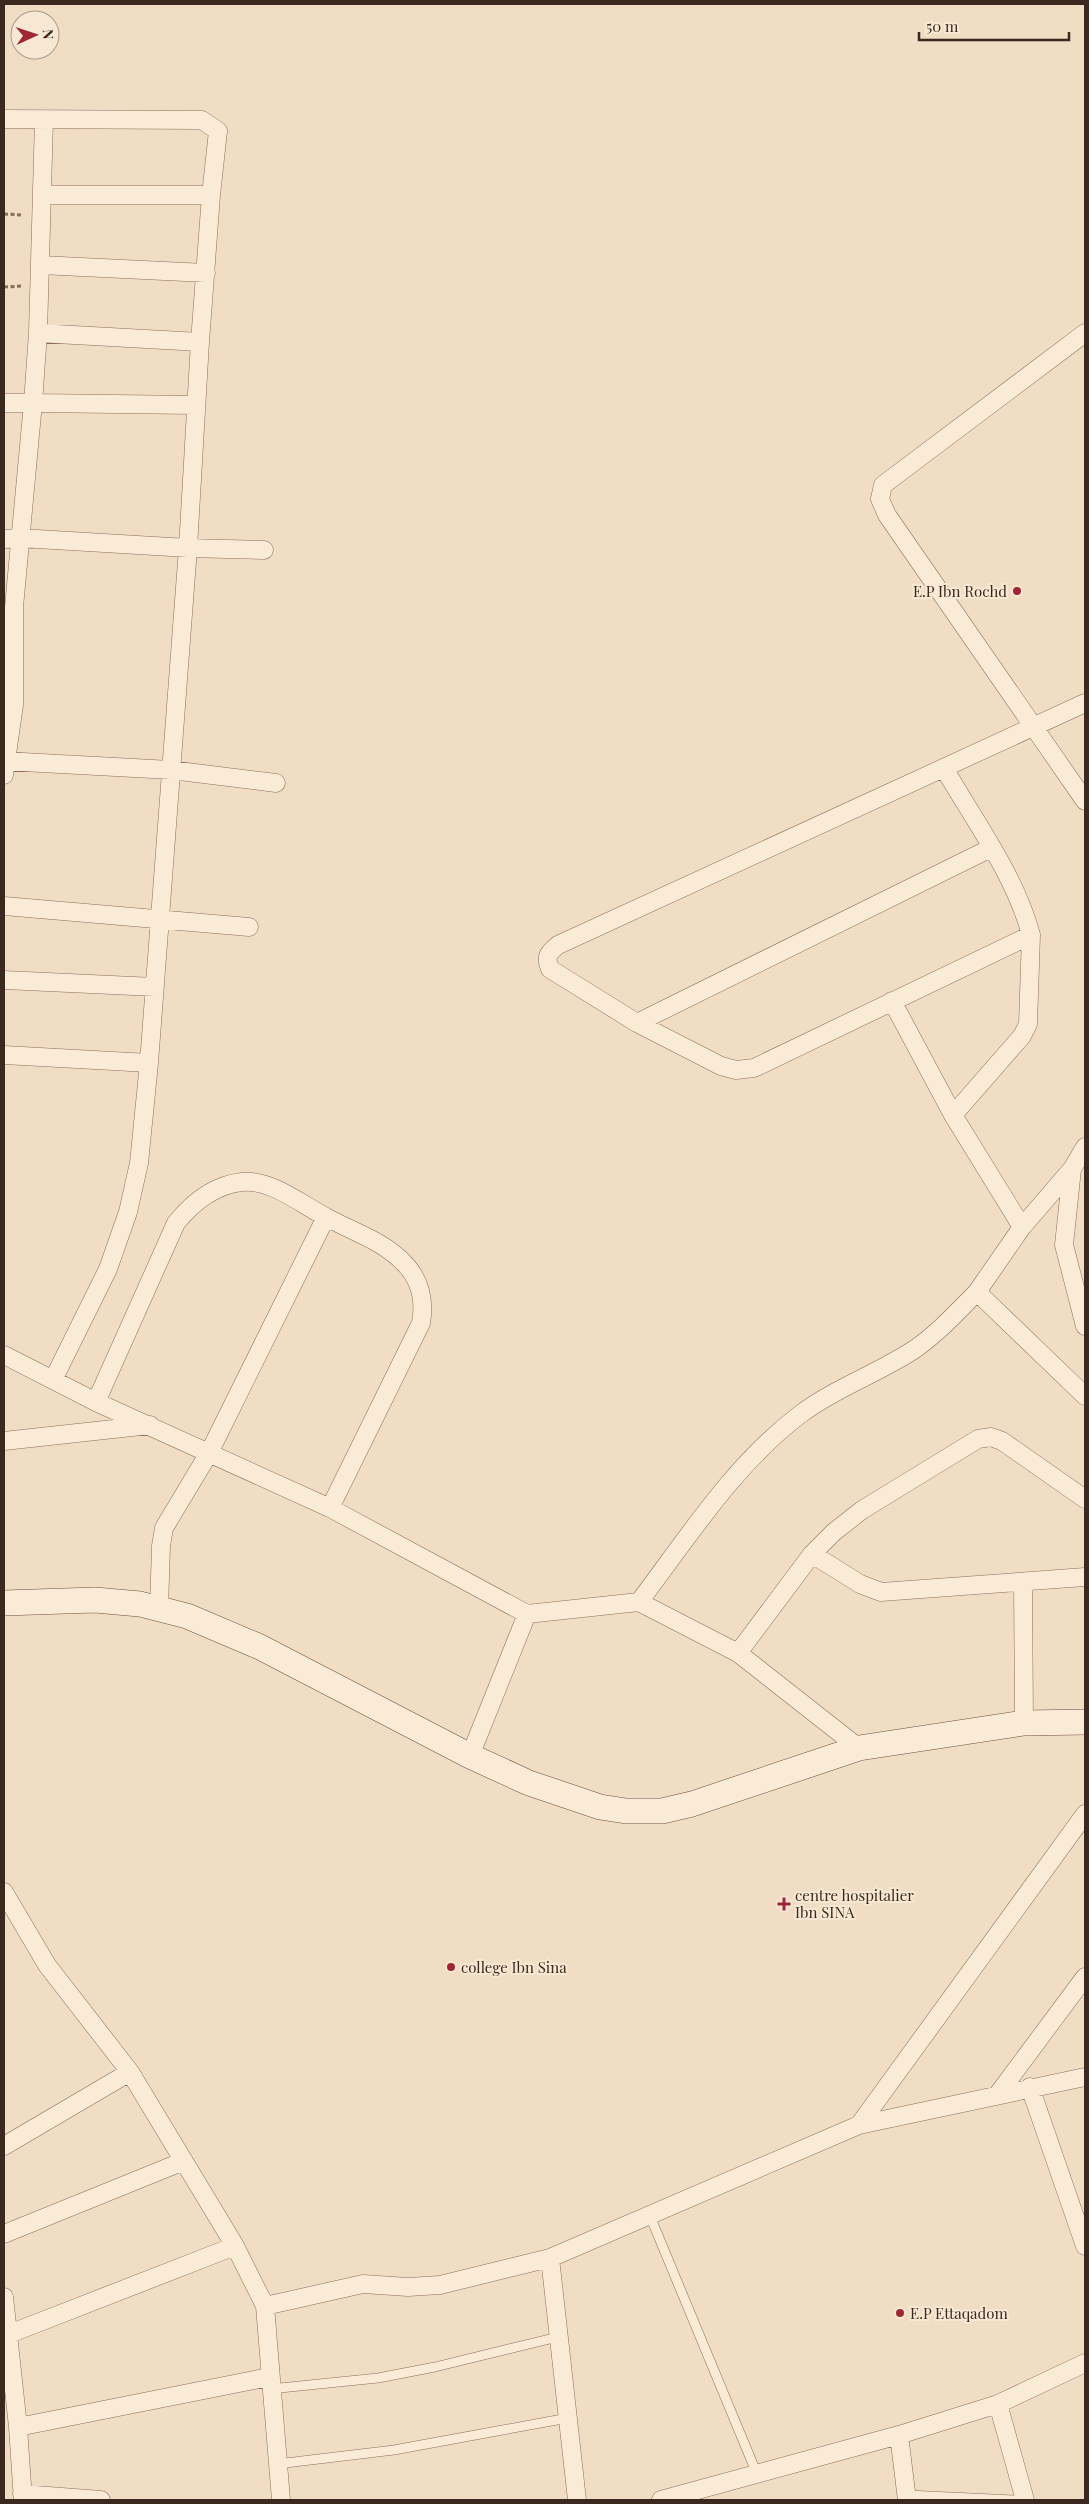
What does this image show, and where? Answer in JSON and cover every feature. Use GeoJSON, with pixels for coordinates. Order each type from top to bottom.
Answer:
{"type":"FeatureCollection","features":[{"type":"Feature","properties":{"kind":"main road"},"geometry":{"type":"LineString","coordinates":[[4,1602],[94,1600],[140,1604],[187,1616],[260,1647],[470,1756],[529,1783],[600,1807],[626,1811],[662,1811],[692,1804],[859,1748],[1024,1724],[1085,1722]]}},
{"type":"Feature","properties":{"kind":"street"},"geometry":{"type":"LineString","coordinates":[[4,120],[202,120],[218,130],[211,195],[195,405],[188,548],[155,986],[139,1163],[128,1212],[108,1269],[53,1380]]}},
{"type":"Feature","properties":{"kind":"street"},"geometry":{"type":"LineString","coordinates":[[44,120],[38,332],[33,403],[12,538],[14,705],[4,766],[171,770],[276,783]]}},
{"type":"Feature","properties":{"kind":"street"},"geometry":{"type":"LineString","coordinates":[[42,195],[211,195]]}},
{"type":"Feature","properties":{"kind":"street"},"geometry":{"type":"LineString","coordinates":[[40,265],[206,273]]}},
{"type":"Feature","properties":{"kind":"street"},"geometry":{"type":"LineString","coordinates":[[38,332],[200,342]]}},
{"type":"Feature","properties":{"kind":"street"},"geometry":{"type":"LineString","coordinates":[[1085,333],[883,485],[880,499],[887,515],[1035,726],[1085,801]]}},
{"type":"Feature","properties":{"kind":"street"},"geometry":{"type":"LineString","coordinates":[[4,404],[195,405]]}},
{"type":"Feature","properties":{"kind":"street"},"geometry":{"type":"LineString","coordinates":[[12,538],[188,548],[264,550]]}},
{"type":"Feature","properties":{"kind":"street"},"geometry":{"type":"LineString","coordinates":[[1031,935],[754,1068],[736,1070],[720,1066],[637,1023],[550,969],[547,961],[549,953],[558,945],[1085,703]]}},
{"type":"Feature","properties":{"kind":"street"},"geometry":{"type":"LineString","coordinates":[[944,768],[1014,887],[1024,910],[1031,935],[1028,1024],[1022,1036],[953,1115]]}},
{"type":"Feature","properties":{"kind":"street"},"geometry":{"type":"LineString","coordinates":[[637,1023],[991,848]]}},
{"type":"Feature","properties":{"kind":"street"},"geometry":{"type":"LineString","coordinates":[[4,906],[249,927]]}},
{"type":"Feature","properties":{"kind":"street"},"geometry":{"type":"LineString","coordinates":[[4,980],[155,986]]}},
{"type":"Feature","properties":{"kind":"street"},"geometry":{"type":"LineString","coordinates":[[892,1001],[953,1115],[1022,1227]]}},
{"type":"Feature","properties":{"kind":"street"},"geometry":{"type":"LineString","coordinates":[[4,1055],[149,1063]]}},
{"type":"Feature","properties":{"kind":"street"},"geometry":{"type":"LineString","coordinates":[[639,1602],[723,1490],[768,1441],[804,1412],[915,1349],[941,1328],[977,1292],[1022,1227],[1072,1169],[1085,1146]]}},
{"type":"Feature","properties":{"kind":"street"},"geometry":{"type":"LineString","coordinates":[[1072,1169],[1064,1245],[1085,1326]]}},
{"type":"Feature","properties":{"kind":"street"},"geometry":{"type":"LineString","coordinates":[[96,1402],[176,1223],[196,1201],[210,1193],[243,1182],[262,1185],[284,1193],[326,1218],[385,1246],[405,1264],[418,1285],[424,1305],[422,1323],[330,1508]]}},
{"type":"Feature","properties":{"kind":"street"},"geometry":{"type":"LineString","coordinates":[[159,1609],[161,1546],[164,1528],[209,1453],[326,1218]]}},
{"type":"Feature","properties":{"kind":"street"},"geometry":{"type":"LineString","coordinates":[[977,1292],[1085,1396]]}},
{"type":"Feature","properties":{"kind":"street"},"geometry":{"type":"LineString","coordinates":[[4,1354],[96,1402],[151,1425],[330,1508],[527,1614],[639,1602],[738,1653],[859,1748]]}},
{"type":"Feature","properties":{"kind":"street"},"geometry":{"type":"LineString","coordinates":[[4,1441],[151,1425]]}},
{"type":"Feature","properties":{"kind":"street"},"geometry":{"type":"LineString","coordinates":[[738,1653],[812,1554],[862,1510],[978,1439],[991,1437],[1002,1440],[1085,1499]]}},
{"type":"Feature","properties":{"kind":"street"},"geometry":{"type":"LineString","coordinates":[[812,1554],[860,1584],[882,1592],[1085,1577]]}},
{"type":"Feature","properties":{"kind":"street"},"geometry":{"type":"LineString","coordinates":[[1023,1582],[1024,1724]]}},
{"type":"Feature","properties":{"kind":"street"},"geometry":{"type":"LineString","coordinates":[[470,1756],[527,1614]]}},
{"type":"Feature","properties":{"kind":"street"},"geometry":{"type":"LineString","coordinates":[[859,2125],[1085,1814]]}},
{"type":"Feature","properties":{"kind":"street"},"geometry":{"type":"LineString","coordinates":[[4,1892],[48,1965],[130,2072],[234,2246],[265,2306],[281,2500]]}},
{"type":"Feature","properties":{"kind":"street"},"geometry":{"type":"LineString","coordinates":[[998,2094],[1085,1978]]}},
{"type":"Feature","properties":{"kind":"street"},"geometry":{"type":"LineString","coordinates":[[4,2146],[130,2072]]}},
{"type":"Feature","properties":{"kind":"street"},"geometry":{"type":"LineString","coordinates":[[265,2306],[363,2284],[408,2287],[440,2285],[550,2258],[859,2125],[1030,2087],[1085,2077]]}},
{"type":"Feature","properties":{"kind":"street"},"geometry":{"type":"LineString","coordinates":[[1030,2087],[1085,2246]]}},
{"type":"Feature","properties":{"kind":"street"},"geometry":{"type":"LineString","coordinates":[[4,2234],[184,2162]]}},
{"type":"Feature","properties":{"kind":"street"},"geometry":{"type":"LineString","coordinates":[[6,2336],[234,2246]]}},
{"type":"Feature","properties":{"kind":"street"},"geometry":{"type":"LineString","coordinates":[[550,2258],[577,2500]]}},
{"type":"Feature","properties":{"kind":"street"},"geometry":{"type":"LineString","coordinates":[[4,2297],[6,2336],[18,2427],[22,2497],[101,2500]]}},
{"type":"Feature","properties":{"kind":"street"},"geometry":{"type":"LineString","coordinates":[[672,2499],[899,2435],[998,2404],[1085,2363]]}},
{"type":"Feature","properties":{"kind":"street"},"geometry":{"type":"LineString","coordinates":[[18,2427],[270,2383]]}},
{"type":"Feature","properties":{"kind":"street"},"geometry":{"type":"LineString","coordinates":[[998,2404],[1025,2500]]}},
{"type":"Feature","properties":{"kind":"street"},"geometry":{"type":"LineString","coordinates":[[899,2435],[907,2498]]}},
{"type":"Feature","properties":{"kind":"lane"},"geometry":{"type":"LineString","coordinates":[[650,2216],[757,2474]]}},
{"type":"Feature","properties":{"kind":"lane"},"geometry":{"type":"LineString","coordinates":[[270,2383],[378,2378],[435,2367],[558,2337]]}},
{"type":"Feature","properties":{"kind":"lane"},"geometry":{"type":"LineString","coordinates":[[277,2464],[394,2450],[568,2418]]}},
{"type":"Feature","properties":{"kind":"lane"},"geometry":{"type":"LineString","coordinates":[[907,2498],[1014,2500]]}},
{"type":"Feature","properties":{"kind":"place","name":"E.P Ibn Rochd"},"geometry":{"type":"Point","coordinates":[1017,591]}},
{"type":"Feature","properties":{"kind":"place","name":"centre hospitalier Ibn SINA"},"geometry":{"type":"Point","coordinates":[784,1904]}},
{"type":"Feature","properties":{"kind":"place","name":"college Ibn Sina"},"geometry":{"type":"Point","coordinates":[451,1967]}},
{"type":"Feature","properties":{"kind":"place","name":"E.P Ettaqadom"},"geometry":{"type":"Point","coordinates":[900,2313]}}]}
